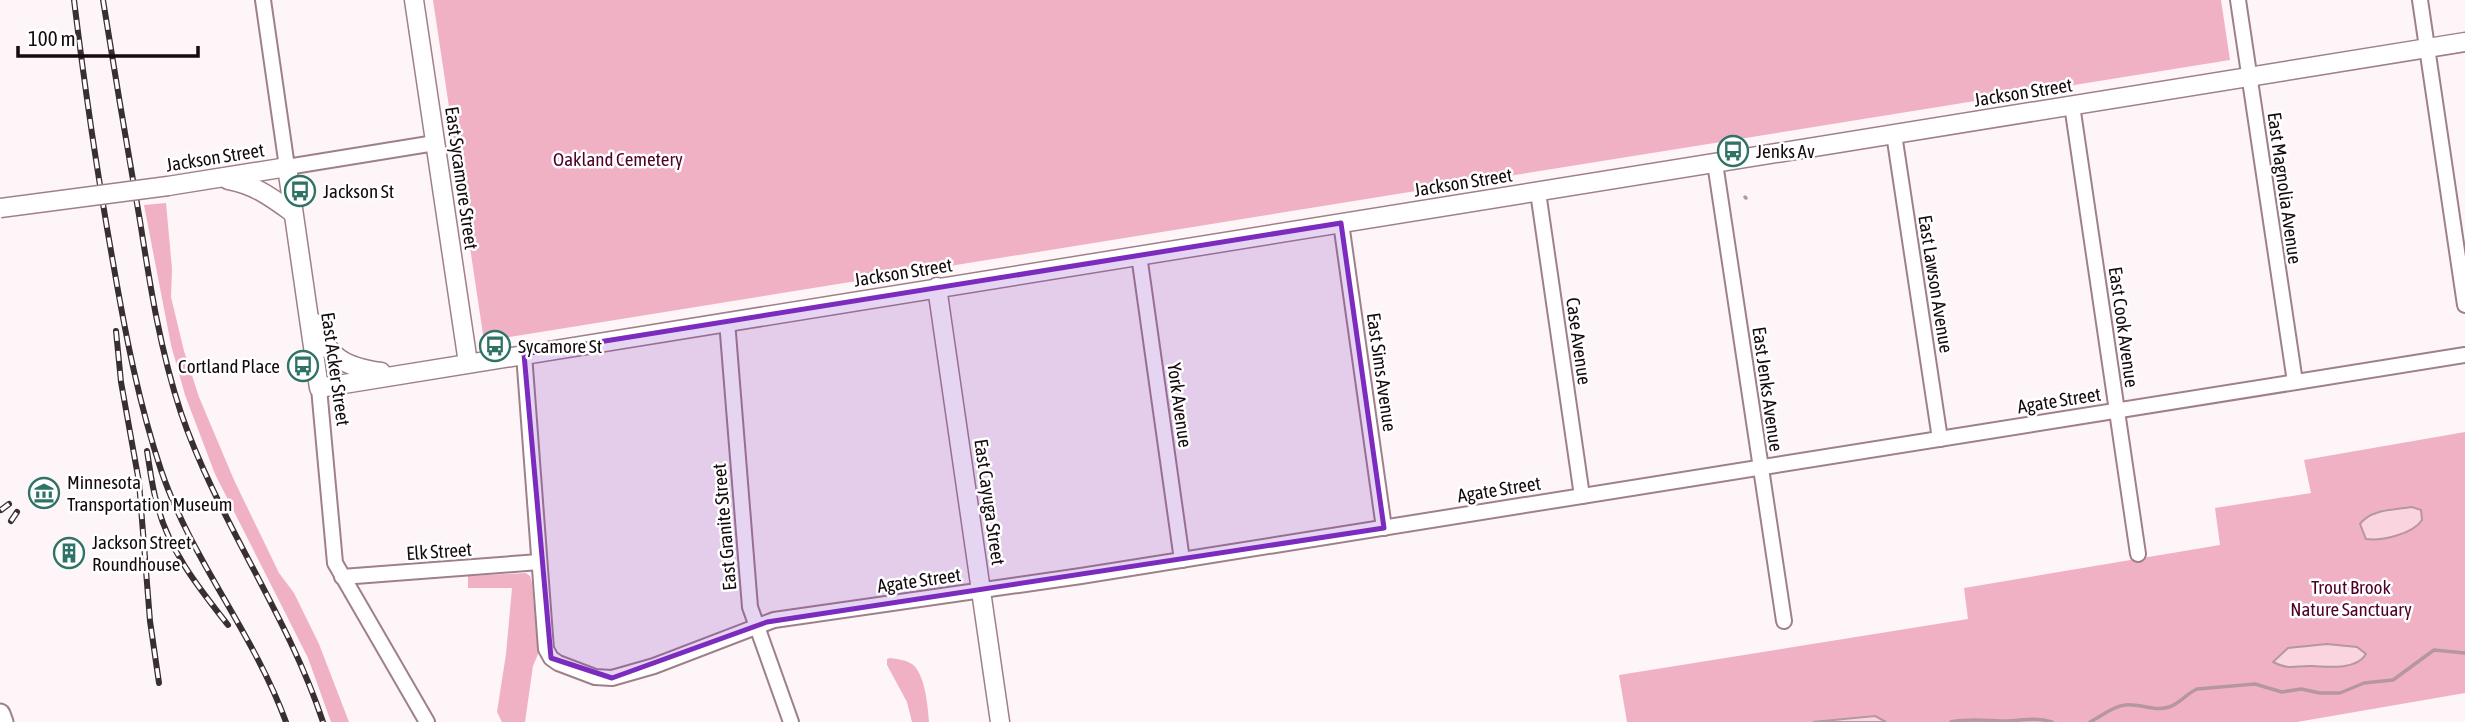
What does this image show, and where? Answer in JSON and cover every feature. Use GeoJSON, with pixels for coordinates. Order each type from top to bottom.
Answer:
{"type":"FeatureCollection","features":[{"type":"Feature","properties":{"kind":"main road"},"geometry":{"type":"LineString","coordinates":[[0,714],[3,722]]}},
{"type":"Feature","properties":{"kind":"street","name":"East Acker Street"},"geometry":{"type":"LineString","coordinates":[[263,0],[322,401],[333,557],[427,722]]}},
{"type":"Feature","properties":{"kind":"street","name":"East Sycamore Street"},"geometry":{"type":"LineString","coordinates":[[414,0],[468,363]]}},
{"type":"Feature","properties":{"kind":"street","name":"East Magnolia Avenue"},"geometry":{"type":"LineString","coordinates":[[2238,0],[2295,382]]}},
{"type":"Feature","properties":{"kind":"street"},"geometry":{"type":"LineString","coordinates":[[2420,0],[2465,305]]}},
{"type":"Feature","properties":{"kind":"street","name":"Jackson Street"},"geometry":{"type":"LineString","coordinates":[[468,363],[2465,42]]}},
{"type":"Feature","properties":{"kind":"street","name":"East Cook Avenue"},"geometry":{"type":"LineString","coordinates":[[2072,105],[2138,554]]}},
{"type":"Feature","properties":{"kind":"street","name":"East Lawson Avenue"},"geometry":{"type":"LineString","coordinates":[[1894,134],[1940,439]]}},
{"type":"Feature","properties":{"kind":"street","name":"Jackson Street"},"geometry":{"type":"LineString","coordinates":[[0,208],[168,186],[435,143]]}},
{"type":"Feature","properties":{"kind":"street","name":"East Jenks Avenue"},"geometry":{"type":"LineString","coordinates":[[1715,163],[1784,621]]}},
{"type":"Feature","properties":{"kind":"street"},"geometry":{"type":"LineString","coordinates":[[214,178],[246,183],[265,192],[293,213]]}},
{"type":"Feature","properties":{"kind":"street","name":"Case Avenue"},"geometry":{"type":"LineString","coordinates":[[1538,192],[1582,496]]}},
{"type":"Feature","properties":{"kind":"street","name":"East Sims Avenue"},"geometry":{"type":"LineString","coordinates":[[1341,223],[1384,528]]}},
{"type":"Feature","properties":{"kind":"street","name":"York Avenue"},"geometry":{"type":"LineString","coordinates":[[1139,255],[1182,560]]}},
{"type":"Feature","properties":{"kind":"street","name":"East Cayuga Street"},"geometry":{"type":"LineString","coordinates":[[937,288],[1000,722]]}},
{"type":"Feature","properties":{"kind":"street"},"geometry":{"type":"LineString","coordinates":[[307,309],[319,336],[334,356],[352,367],[399,374]]}},
{"type":"Feature","properties":{"kind":"street","name":"East Granite Street"},"geometry":{"type":"LineString","coordinates":[[727,321],[750,607],[791,722]]}},
{"type":"Feature","properties":{"kind":"street"},"geometry":{"type":"LineString","coordinates":[[524,354],[539,562]]}},
{"type":"Feature","properties":{"kind":"street","name":"Agate Street"},"geometry":{"type":"LineString","coordinates":[[539,562],[547,649],[551,658],[595,677],[612,678],[654,666],[774,620],[1182,560],[2465,355]]}},
{"type":"Feature","properties":{"kind":"street"},"geometry":{"type":"LineString","coordinates":[[319,388],[468,363]]}},
{"type":"Feature","properties":{"kind":"street","name":"Elk Street"},"geometry":{"type":"LineString","coordinates":[[342,577],[539,562]]}},
{"type":"Feature","properties":{"kind":"highlighted area"},"geometry":{"type":"Polygon","coordinates":[[[1341,223],[1384,528],[767,622],[612,678],[551,658],[524,354],[1341,223]]]}},
{"type":"Feature","properties":{"kind":"green space","name":"Oakland Cemetery"},"geometry":{"type":"Polygon","coordinates":[[[433,0],[2221,0],[2230,60],[484,341],[433,0]]]}},
{"type":"Feature","properties":{"kind":"green space"},"geometry":{"type":"Polygon","coordinates":[[[166,203],[172,269],[171,297],[199,397],[234,480],[279,573],[294,593],[319,644],[349,722],[331,722],[308,658],[215,474],[185,395],[171,345],[144,205],[166,203]]]}},
{"type":"Feature","properties":{"kind":"green space","name":"Trout Brook Nature Sanctuary"},"geometry":{"type":"Polygon","coordinates":[[[2465,432],[2465,693],[2297,722],[1627,722],[1619,675],[1968,619],[1964,588],[2220,545],[2215,508],[2311,493],[2304,460],[2465,432]]]}},
{"type":"Feature","properties":{"kind":"green space"},"geometry":{"type":"Polygon","coordinates":[[[526,573],[532,583],[538,654],[533,666],[525,722],[502,722],[497,712],[512,588],[468,588],[468,576],[526,573]]]}},
{"type":"Feature","properties":{"kind":"green space"},"geometry":{"type":"Polygon","coordinates":[[[887,659],[907,662],[916,668],[925,691],[929,722],[912,722],[907,702],[887,665],[887,659]]]}},
{"type":"Feature","properties":{"kind":"shaded area"},"geometry":{"type":"Polygon","coordinates":[[[2412,507],[2421,510],[2422,520],[2418,525],[2405,533],[2388,538],[2366,539],[2360,524],[2370,515],[2412,507]]]}},
{"type":"Feature","properties":{"kind":"shaded area"},"geometry":{"type":"Polygon","coordinates":[[[2327,644],[2357,647],[2366,654],[2356,663],[2342,666],[2289,667],[2273,662],[2288,648],[2327,644]]]}},
{"type":"Feature","properties":{"kind":"shaded area"},"geometry":{"type":"Polygon","coordinates":[[[1875,716],[1886,722],[1813,722],[1875,716]]]}},
{"type":"Feature","properties":{"kind":"waterway"},"geometry":{"type":"LineString","coordinates":[[2090,722],[2120,706],[2158,709],[2169,707],[2197,689],[2255,684],[2282,692],[2301,689],[2340,693],[2364,683],[2393,680],[2434,650],[2465,653]]}},
{"type":"Feature","properties":{"kind":"waterway"},"geometry":{"type":"LineString","coordinates":[[1951,722],[2035,719],[2052,722]]}},
{"type":"Feature","properties":{"kind":"railway"},"geometry":{"type":"LineString","coordinates":[[74,0],[92,134],[119,294],[153,445],[189,535],[257,658],[286,722]]}},
{"type":"Feature","properties":{"kind":"railway"},"geometry":{"type":"LineString","coordinates":[[103,0],[161,341],[181,413],[214,492],[291,643],[323,722]]}},
{"type":"Feature","properties":{"kind":"railway"},"geometry":{"type":"LineString","coordinates":[[116,331],[121,382],[139,482],[150,621],[159,683]]}},
{"type":"Feature","properties":{"kind":"railway"},"geometry":{"type":"LineString","coordinates":[[147,451],[155,498],[169,538],[196,583],[228,625]]}},
{"type":"Feature","properties":{"kind":"railway"},"geometry":{"type":"LineString","coordinates":[[1,510],[9,504]]}},
{"type":"Feature","properties":{"kind":"railway"},"geometry":{"type":"LineString","coordinates":[[11,521],[17,512]]}},
{"type":"Feature","properties":{"kind":"place","name":"Jenks Av"},"geometry":{"type":"Point","coordinates":[1733,151]}},
{"type":"Feature","properties":{"kind":"place","name":"Jackson St"},"geometry":{"type":"Point","coordinates":[300,191]}},
{"type":"Feature","properties":{"kind":"place","name":"Sycamore St"},"geometry":{"type":"Point","coordinates":[495,346]}},
{"type":"Feature","properties":{"kind":"place","name":"Cortland Place"},"geometry":{"type":"Point","coordinates":[303,366]}},
{"type":"Feature","properties":{"kind":"place","name":"Minnesota Transportation Museum"},"geometry":{"type":"Point","coordinates":[44,493]}},
{"type":"Feature","properties":{"kind":"place","name":"Jackson Street Roundhouse"},"geometry":{"type":"Point","coordinates":[69,553]}}]}
